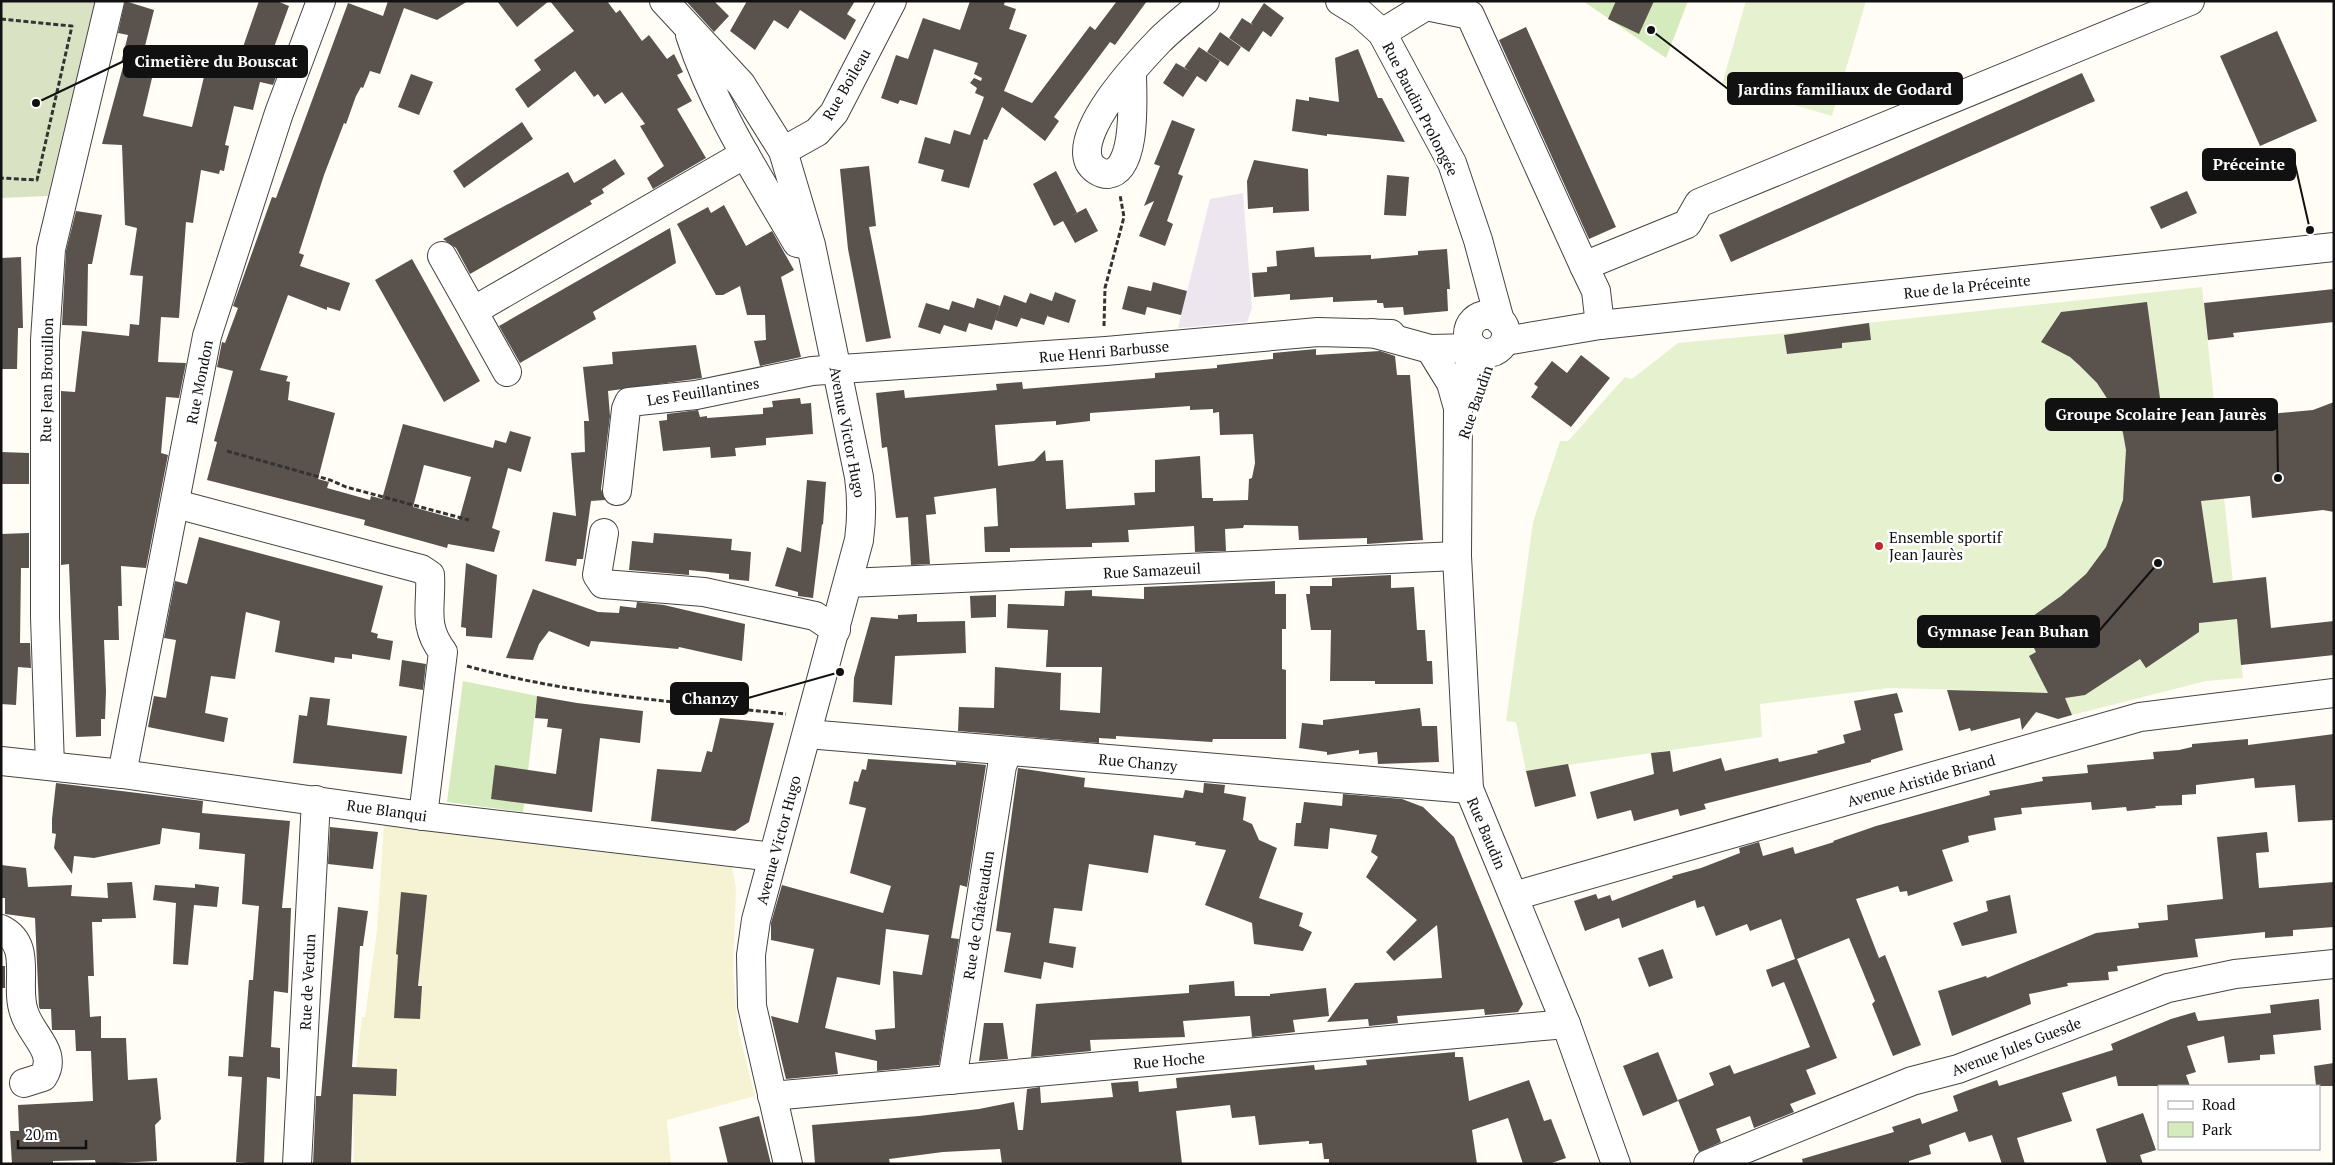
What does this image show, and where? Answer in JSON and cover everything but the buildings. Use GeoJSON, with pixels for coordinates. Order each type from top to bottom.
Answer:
{"type":"FeatureCollection","features":[{"type":"Feature","properties":{"kind":"street","name":"Rue Jean Brouillon"},"geometry":{"type":"LineString","coordinates":[[50,766],[45,578],[45,340],[50,249],[110,1]]}},
{"type":"Feature","properties":{"kind":"street","name":"Rue Mondon"},"geometry":{"type":"LineString","coordinates":[[122,774],[176,504],[207,336],[279,113],[320,1]]}},
{"type":"Feature","properties":{"kind":"street","name":"Avenue Victor Hugo"},"geometry":{"type":"LineString","coordinates":[[664,1],[741,84],[783,151],[811,245],[859,477],[862,516],[859,540],[756,920],[751,955],[752,1006],[788,1164]]}},
{"type":"Feature","properties":{"kind":"street","name":"Rue Boileau"},"geometry":{"type":"LineString","coordinates":[[783,151],[817,132],[834,113],[892,1]]}},
{"type":"Feature","properties":{"kind":"street"},"geometry":{"type":"LineString","coordinates":[[1132,73],[1130,144],[1123,161],[1116,170],[1107,174],[1098,172],[1091,166],[1087,156],[1087,146],[1090,134],[1104,108],[1132,73],[1160,40],[1205,1]]}},
{"type":"Feature","properties":{"kind":"street","name":"Rue Baudin Prolongée"},"geometry":{"type":"LineString","coordinates":[[1340,1],[1361,14],[1382,33],[1452,163],[1478,240],[1483,264],[1489,334]]}},
{"type":"Feature","properties":{"kind":"street"},"geometry":{"type":"LineString","coordinates":[[1584,266],[1687,224],[1699,204],[2190,1]]}},
{"type":"Feature","properties":{"kind":"street"},"geometry":{"type":"LineString","coordinates":[[1382,33],[1426,6],[1470,15],[1596,291],[1600,325]]}},
{"type":"Feature","properties":{"kind":"street"},"geometry":{"type":"LineString","coordinates":[[688,26],[700,67],[745,154],[797,243],[811,245]]}},
{"type":"Feature","properties":{"kind":"street"},"geometry":{"type":"LineString","coordinates":[[473,311],[745,154]]}},
{"type":"Feature","properties":{"kind":"street","name":"Rue de la Préceinte"},"geometry":{"type":"LineString","coordinates":[[1489,334],[1600,325],[2334,247]]}},
{"type":"Feature","properties":{"kind":"street"},"geometry":{"type":"LineString","coordinates":[[442,256],[507,372]]}},
{"type":"Feature","properties":{"kind":"street","name":"Rue Henri Barbusse"},"geometry":{"type":"LineString","coordinates":[[836,370],[1106,351],[1308,333],[1489,334]]}},
{"type":"Feature","properties":{"kind":"street","name":"Rue Henri Barbusse"},"geometry":{"type":"LineString","coordinates":[[1372,333],[1430,349],[1489,334]]}},
{"type":"Feature","properties":{"kind":"street","name":"Rue Baudin"},"geometry":{"type":"LineString","coordinates":[[1489,334],[1458,408],[1456,556],[1469,789],[1566,1024],[1616,1164]]}},
{"type":"Feature","properties":{"kind":"street","name":"Rue Baudin"},"geometry":{"type":"LineString","coordinates":[[1458,451],[1489,334]]}},
{"type":"Feature","properties":{"kind":"street"},"geometry":{"type":"LineString","coordinates":[[1430,349],[1451,383],[1458,408]]}},
{"type":"Feature","properties":{"kind":"street","name":"Les Feuillantines"},"geometry":{"type":"LineString","coordinates":[[617,491],[626,409],[629,402],[696,394],[812,372],[836,370]]}},
{"type":"Feature","properties":{"kind":"street"},"geometry":{"type":"LineString","coordinates":[[176,504],[421,569],[430,575],[429,623],[432,638],[442,652],[442,659],[423,816]]}},
{"type":"Feature","properties":{"kind":"street"},"geometry":{"type":"LineString","coordinates":[[604,533],[598,575],[603,584],[704,592],[815,616],[836,630]]}},
{"type":"Feature","properties":{"kind":"street","name":"Rue Samazeuil"},"geometry":{"type":"LineString","coordinates":[[848,583],[1456,556]]}},
{"type":"Feature","properties":{"kind":"street","name":"Avenue Aristide Briand"},"geometry":{"type":"LineString","coordinates":[[1514,896],[2140,717],[2334,693]]}},
{"type":"Feature","properties":{"kind":"street","name":"Rue Chanzy"},"geometry":{"type":"LineString","coordinates":[[810,726],[1008,751],[1469,789]]}},
{"type":"Feature","properties":{"kind":"street","name":"Rue de Châteaudun"},"geometry":{"type":"LineString","coordinates":[[952,1080],[1002,766],[1008,751]]}},
{"type":"Feature","properties":{"kind":"street","name":"Rue Blanqui"},"geometry":{"type":"LineString","coordinates":[[1,761],[122,774],[423,816],[773,857]]}},
{"type":"Feature","properties":{"kind":"street","name":"Rue de Verdun"},"geometry":{"type":"LineString","coordinates":[[297,1164],[316,800]]}},
{"type":"Feature","properties":{"kind":"street"},"geometry":{"type":"LineString","coordinates":[[1,929],[14,937],[20,949],[23,1011],[47,1052],[49,1061],[48,1070],[43,1077],[24,1083]]}},
{"type":"Feature","properties":{"kind":"street","name":"Avenue Jules Guesde"},"geometry":{"type":"LineString","coordinates":[[1708,1164],[1912,1081],[1958,1069],[2168,988],[2235,974],[2334,964]]}},
{"type":"Feature","properties":{"kind":"street","name":"Rue Hoche"},"geometry":{"type":"LineString","coordinates":[[772,1096],[1566,1024]]}},
{"type":"Feature","properties":{"kind":"path"},"geometry":{"type":"LineString","coordinates":[[1,19],[72,26],[37,180],[1,178]]}},
{"type":"Feature","properties":{"kind":"path"},"geometry":{"type":"LineString","coordinates":[[1104,315],[1105,288],[1124,217],[1116,170]]}},
{"type":"Feature","properties":{"kind":"path"},"geometry":{"type":"LineString","coordinates":[[227,451],[330,480],[346,487],[469,520]]}},
{"type":"Feature","properties":{"kind":"path"},"geometry":{"type":"LineString","coordinates":[[442,659],[512,679],[810,726]]}},
{"type":"Feature","properties":{"kind":"shaded area"},"geometry":{"type":"Polygon","coordinates":[[[1243,193],[1252,308],[1247,322],[1178,328],[1210,199],[1243,193]]]}},
{"type":"Feature","properties":{"kind":"shaded area"},"geometry":{"type":"Polygon","coordinates":[[[384,823],[732,867],[736,888],[733,970],[738,1029],[755,1096],[667,1120],[671,1164],[354,1164],[353,1094],[362,1017],[365,1017],[377,930],[384,823]]]}},
{"type":"Feature","properties":{"kind":"green space"},"geometry":{"type":"Polygon","coordinates":[[[1,1],[95,1],[48,196],[1,198],[1,1]]]}},
{"type":"Feature","properties":{"kind":"green space"},"geometry":{"type":"Polygon","coordinates":[[[1583,1],[1688,1],[1666,58],[1583,1]]]}},
{"type":"Feature","properties":{"kind":"green space"},"geometry":{"type":"Polygon","coordinates":[[[1746,1],[1866,1],[1832,116],[1722,84],[1746,1]]]}},
{"type":"Feature","properties":{"kind":"green space","name":"Ensemble sportif Jean Jaurès"},"geometry":{"type":"Polygon","coordinates":[[[2202,287],[2243,678],[2206,681],[2072,715],[2019,713],[1966,690],[1890,688],[1760,704],[1762,737],[1526,771],[1516,722],[1506,721],[1533,522],[1560,441],[1568,441],[1625,377],[1632,379],[1678,343],[1839,328],[1839,326],[2202,287]]]}},
{"type":"Feature","properties":{"kind":"green space"},"geometry":{"type":"Polygon","coordinates":[[[463,681],[537,696],[523,812],[447,802],[463,681]]]}},
{"type":"Feature","properties":{"kind":"place","name":"Jardins familiaux de Godard"},"geometry":{"type":"Point","coordinates":[1651,30]}},
{"type":"Feature","properties":{"kind":"place","name":"Cimetière du Bouscat"},"geometry":{"type":"Point","coordinates":[36,103]}},
{"type":"Feature","properties":{"kind":"place","name":"Préceinte"},"geometry":{"type":"Point","coordinates":[2310,230]}},
{"type":"Feature","properties":{"kind":"place","name":"Groupe Scolaire Jean Jaurès"},"geometry":{"type":"Point","coordinates":[2278,478]}},
{"type":"Feature","properties":{"kind":"place","name":"Ensemble sportif Jean Jaurès"},"geometry":{"type":"Point","coordinates":[1879,546]}},
{"type":"Feature","properties":{"kind":"place","name":"Gymnase Jean Buhan"},"geometry":{"type":"Point","coordinates":[2158,563]}},
{"type":"Feature","properties":{"kind":"place","name":"Chanzy"},"geometry":{"type":"Point","coordinates":[840,672]}}]}
